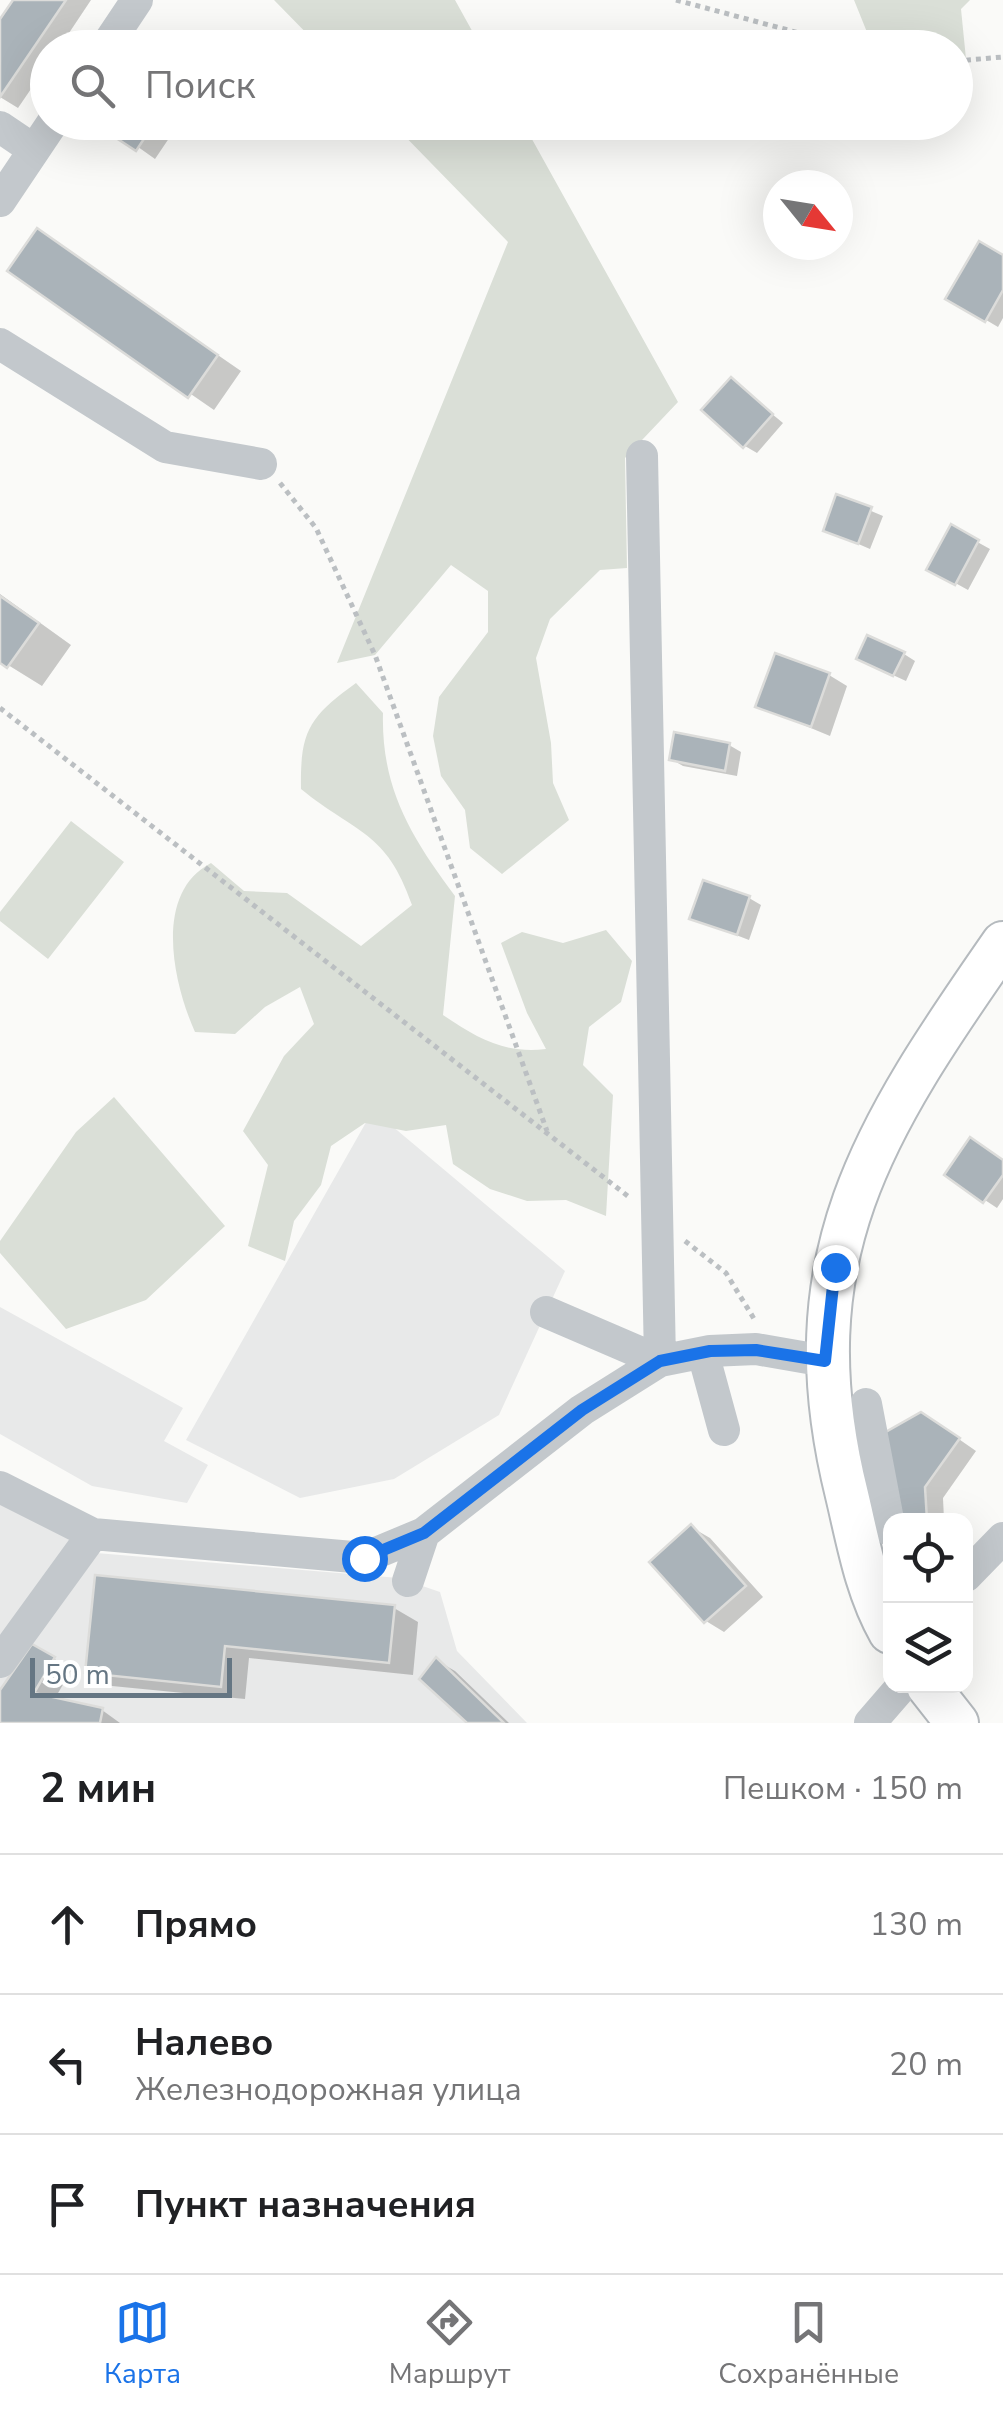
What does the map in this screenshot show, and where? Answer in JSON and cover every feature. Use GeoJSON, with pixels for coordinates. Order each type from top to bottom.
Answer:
{"type":"FeatureCollection","features":[{"type":"Feature","properties":{"kind":"main road"},"geometry":{"type":"LineString","coordinates":[[883,1614],[865,1568],[838,1460],[825,1361],[835,1267],[848,1212],[872,1149],[924,1057],[1003,943]]}},
{"type":"Feature","properties":{"kind":"main road"},"geometry":{"type":"LineString","coordinates":[[933,1693],[957,1723]]}},
{"type":"Feature","properties":{"kind":"street"},"geometry":{"type":"LineString","coordinates":[[117,30],[138,0]]}},
{"type":"Feature","properties":{"kind":"street"},"geometry":{"type":"LineString","coordinates":[[0,127],[34,150]]}},
{"type":"Feature","properties":{"kind":"street"},"geometry":{"type":"LineString","coordinates":[[0,200],[41,140]]}},
{"type":"Feature","properties":{"kind":"street"},"geometry":{"type":"LineString","coordinates":[[0,344],[165,447],[261,464]]}},
{"type":"Feature","properties":{"kind":"street"},"geometry":{"type":"LineString","coordinates":[[642,456],[660,1361]]}},
{"type":"Feature","properties":{"kind":"street"},"geometry":{"type":"LineString","coordinates":[[546,1312],[660,1361]]}},
{"type":"Feature","properties":{"kind":"street"},"geometry":{"type":"LineString","coordinates":[[0,1487],[94,1534],[364,1558],[424,1533],[582,1410],[660,1361],[703,1352],[775,1353],[825,1361]]}},
{"type":"Feature","properties":{"kind":"street"},"geometry":{"type":"LineString","coordinates":[[703,1352],[724,1430]]}},
{"type":"Feature","properties":{"kind":"street"},"geometry":{"type":"LineString","coordinates":[[866,1404],[887,1513]]}},
{"type":"Feature","properties":{"kind":"street"},"geometry":{"type":"LineString","coordinates":[[408,1581],[424,1533]]}},
{"type":"Feature","properties":{"kind":"street"},"geometry":{"type":"LineString","coordinates":[[0,1662],[94,1534]]}},
{"type":"Feature","properties":{"kind":"street"},"geometry":{"type":"LineString","coordinates":[[973,1569],[1003,1538]]}},
{"type":"Feature","properties":{"kind":"street"},"geometry":{"type":"LineString","coordinates":[[870,1723],[896,1693]]}},
{"type":"Feature","properties":{"kind":"path"},"geometry":{"type":"LineString","coordinates":[[676,0],[788,30]]}},
{"type":"Feature","properties":{"kind":"path"},"geometry":{"type":"LineString","coordinates":[[973,60],[1003,57]]}},
{"type":"Feature","properties":{"kind":"path"},"geometry":{"type":"LineString","coordinates":[[261,464],[316,528],[375,656],[548,1134]]}},
{"type":"Feature","properties":{"kind":"path"},"geometry":{"type":"LineString","coordinates":[[0,708],[726,1272],[775,1353]]}},
{"type":"Feature","properties":{"kind":"shaded area"},"geometry":{"type":"Polygon","coordinates":[[[274,0],[455,0],[472,30],[303,30],[274,0]]]}},
{"type":"Feature","properties":{"kind":"shaded area"},"geometry":{"type":"Polygon","coordinates":[[[854,0],[970,0],[961,9],[963,30],[866,30],[854,0]]]}},
{"type":"Feature","properties":{"kind":"shaded area"},"geometry":{"type":"Polygon","coordinates":[[[409,140],[532,140],[678,402],[625,458],[627,568],[600,570],[550,619],[536,658],[551,743],[553,783],[569,820],[502,874],[470,848],[465,810],[441,776],[433,736],[439,697],[488,632],[488,591],[451,565],[375,655],[337,663],[508,242],[409,140]]]}},
{"type":"Feature","properties":{"kind":"shaded area"},"geometry":{"type":"Polygon","coordinates":[[[356,683],[383,713],[387,765],[412,832],[455,896],[443,1015],[504,1047],[546,1049],[527,1013],[501,943],[522,932],[563,943],[606,930],[632,961],[621,1002],[589,1027],[583,1065],[613,1095],[606,1216],[566,1200],[527,1201],[490,1189],[453,1164],[446,1125],[406,1131],[365,1123],[331,1146],[321,1185],[294,1221],[285,1261],[248,1246],[268,1165],[243,1131],[284,1056],[314,1024],[300,987],[265,1007],[235,1034],[195,1032],[175,965],[175,917],[181,895],[193,877],[211,863],[244,891],[287,893],[361,946],[412,905],[402,880],[380,847],[301,789],[303,753],[310,727],[327,706],[356,683]]]}},
{"type":"Feature","properties":{"kind":"shaded area"},"geometry":{"type":"Polygon","coordinates":[[[71,821],[124,862],[48,959],[0,921],[0,912],[71,821]]]}},
{"type":"Feature","properties":{"kind":"shaded area"},"geometry":{"type":"Polygon","coordinates":[[[114,1097],[225,1226],[146,1300],[66,1329],[0,1253],[0,1241],[76,1132],[114,1097]]]}},
{"type":"Feature","properties":{"kind":"shaded area"},"geometry":{"type":"Polygon","coordinates":[[[373,1110],[565,1271],[499,1415],[394,1479],[300,1498],[186,1440],[373,1110]]]}},
{"type":"Feature","properties":{"kind":"shaded area"},"geometry":{"type":"Polygon","coordinates":[[[0,1307],[183,1408],[164,1441],[208,1465],[187,1503],[92,1486],[0,1434],[0,1307]]]}},
{"type":"Feature","properties":{"kind":"shaded area"},"geometry":{"type":"Polygon","coordinates":[[[0,1502],[96,1553],[399,1578],[440,1592],[457,1651],[527,1723],[0,1723],[0,1502]]]}},
{"type":"Feature","properties":{"kind":"building"},"geometry":{"type":"Polygon","coordinates":[[[13,0],[66,0],[46,30],[30,30],[30,53],[0,97],[0,19],[13,0]]]}},
{"type":"Feature","properties":{"kind":"building"},"geometry":{"type":"Polygon","coordinates":[[[119,140],[143,140],[136,151],[119,140]]]}},
{"type":"Feature","properties":{"kind":"building"},"geometry":{"type":"Polygon","coordinates":[[[37,228],[218,355],[188,398],[7,271],[37,228]]]}},
{"type":"Feature","properties":{"kind":"building"},"geometry":{"type":"Polygon","coordinates":[[[979,241],[1003,255],[1003,290],[985,322],[945,299],[979,241]]]}},
{"type":"Feature","properties":{"kind":"building"},"geometry":{"type":"Polygon","coordinates":[[[731,377],[773,414],[743,448],[701,410],[731,377]]]}},
{"type":"Feature","properties":{"kind":"building"},"geometry":{"type":"Polygon","coordinates":[[[836,494],[872,507],[858,544],[823,531],[836,494]]]}},
{"type":"Feature","properties":{"kind":"building"},"geometry":{"type":"Polygon","coordinates":[[[951,524],[979,540],[955,585],[926,570],[951,524]]]}},
{"type":"Feature","properties":{"kind":"building"},"geometry":{"type":"Polygon","coordinates":[[[0,596],[39,623],[7,668],[0,663],[0,596]]]}},
{"type":"Feature","properties":{"kind":"building"},"geometry":{"type":"Polygon","coordinates":[[[867,635],[905,652],[893,676],[856,659],[867,635]]]}},
{"type":"Feature","properties":{"kind":"building"},"geometry":{"type":"Polygon","coordinates":[[[775,653],[830,673],[811,727],[755,707],[775,653]]]}},
{"type":"Feature","properties":{"kind":"building"},"geometry":{"type":"Polygon","coordinates":[[[674,732],[730,743],[725,771],[669,760],[674,732]]]}},
{"type":"Feature","properties":{"kind":"building"},"geometry":{"type":"Polygon","coordinates":[[[703,880],[750,896],[737,935],[689,919],[703,880]]]}},
{"type":"Feature","properties":{"kind":"building"},"geometry":{"type":"Polygon","coordinates":[[[970,1137],[1003,1160],[1003,1175],[983,1203],[944,1175],[970,1137]]]}},
{"type":"Feature","properties":{"kind":"building"},"geometry":{"type":"Polygon","coordinates":[[[921,1412],[960,1438],[925,1487],[927,1513],[900,1513],[884,1433],[921,1412]]]}},
{"type":"Feature","properties":{"kind":"building"},"geometry":{"type":"Polygon","coordinates":[[[691,1524],[746,1586],[704,1623],[649,1562],[691,1524]]]}},
{"type":"Feature","properties":{"kind":"building"},"geometry":{"type":"Polygon","coordinates":[[[95,1575],[395,1605],[389,1663],[225,1646],[221,1687],[85,1673],[95,1575]]]}},
{"type":"Feature","properties":{"kind":"building"},"geometry":{"type":"Polygon","coordinates":[[[32,1644],[55,1657],[34,1693],[103,1708],[100,1723],[0,1723],[0,1690],[32,1644]]]}},
{"type":"Feature","properties":{"kind":"building"},"geometry":{"type":"Polygon","coordinates":[[[436,1657],[504,1723],[467,1723],[419,1679],[436,1657]]]}},
{"type":"Feature","properties":{"kind":"route"},"geometry":{"type":"LineString","coordinates":[[364,1558],[424,1533],[582,1410],[624,1380],[660,1361],[710,1351],[756,1350],[825,1361],[835,1267]]}}]}
